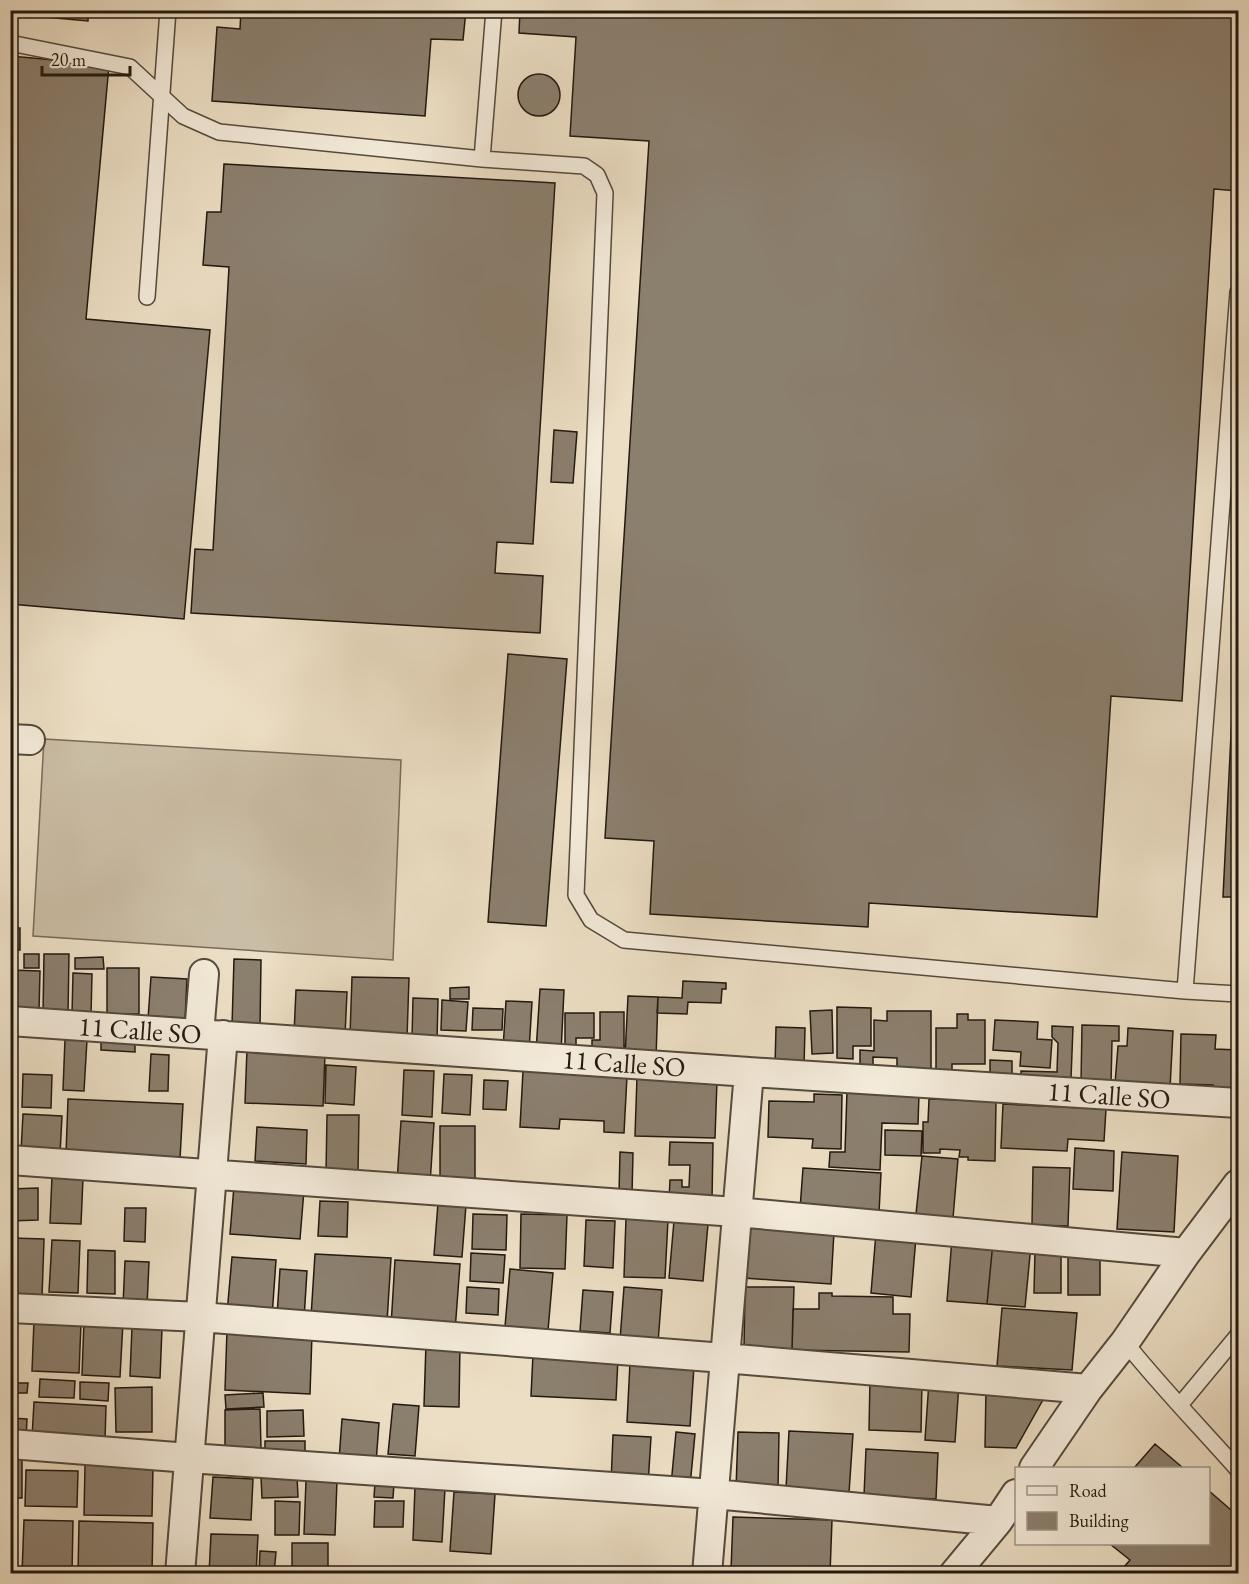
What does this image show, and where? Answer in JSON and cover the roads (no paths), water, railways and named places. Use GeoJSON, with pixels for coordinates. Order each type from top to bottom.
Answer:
{"type":"FeatureCollection","features":[{"type":"Feature","properties":{"kind":"street"},"geometry":{"type":"LineString","coordinates":[[180,1574],[212,1175],[211,1034],[204,974]]}},
{"type":"Feature","properties":{"kind":"street","name":"11 Calle SO"},"geometry":{"type":"LineString","coordinates":[[10,1021],[1239,1103]]}},
{"type":"Feature","properties":{"kind":"street"},"geometry":{"type":"LineString","coordinates":[[706,1574],[749,1072]]}},
{"type":"Feature","properties":{"kind":"street"},"geometry":{"type":"LineString","coordinates":[[10,1160],[736,1212],[1186,1252]]}},
{"type":"Feature","properties":{"kind":"street"},"geometry":{"type":"LineString","coordinates":[[1035,1467],[1088,1389],[1125,1342],[1186,1252],[1239,1185]]}},
{"type":"Feature","properties":{"kind":"street"},"geometry":{"type":"LineString","coordinates":[[10,1308],[200,1317],[1088,1389]]}},
{"type":"Feature","properties":{"kind":"street"},"geometry":{"type":"LineString","coordinates":[[10,1444],[714,1494],[998,1521]]}},
{"type":"Feature","properties":{"kind":"street"},"geometry":{"type":"LineString","coordinates":[[954,1574],[1015,1497]]}},
{"type":"Feature","properties":{"kind":"lane"},"geometry":{"type":"LineString","coordinates":[[147,297],[168,10]]}},
{"type":"Feature","properties":{"kind":"lane"},"geometry":{"type":"LineString","coordinates":[[482,159],[494,10]]}},
{"type":"Feature","properties":{"kind":"lane"},"geometry":{"type":"LineString","coordinates":[[10,43],[130,67],[183,116],[219,132],[482,159],[584,166],[597,176],[605,193],[576,895],[591,920],[624,940],[1239,994]]}},
{"type":"Feature","properties":{"kind":"lane"},"geometry":{"type":"LineString","coordinates":[[1185,991],[1239,292]]}},
{"type":"Feature","properties":{"kind":"lane"},"geometry":{"type":"LineString","coordinates":[[1180,1405],[1238,1335]]}},
{"type":"Feature","properties":{"kind":"lane"},"geometry":{"type":"LineString","coordinates":[[1125,1342],[1152,1376],[1239,1470]]}}]}
